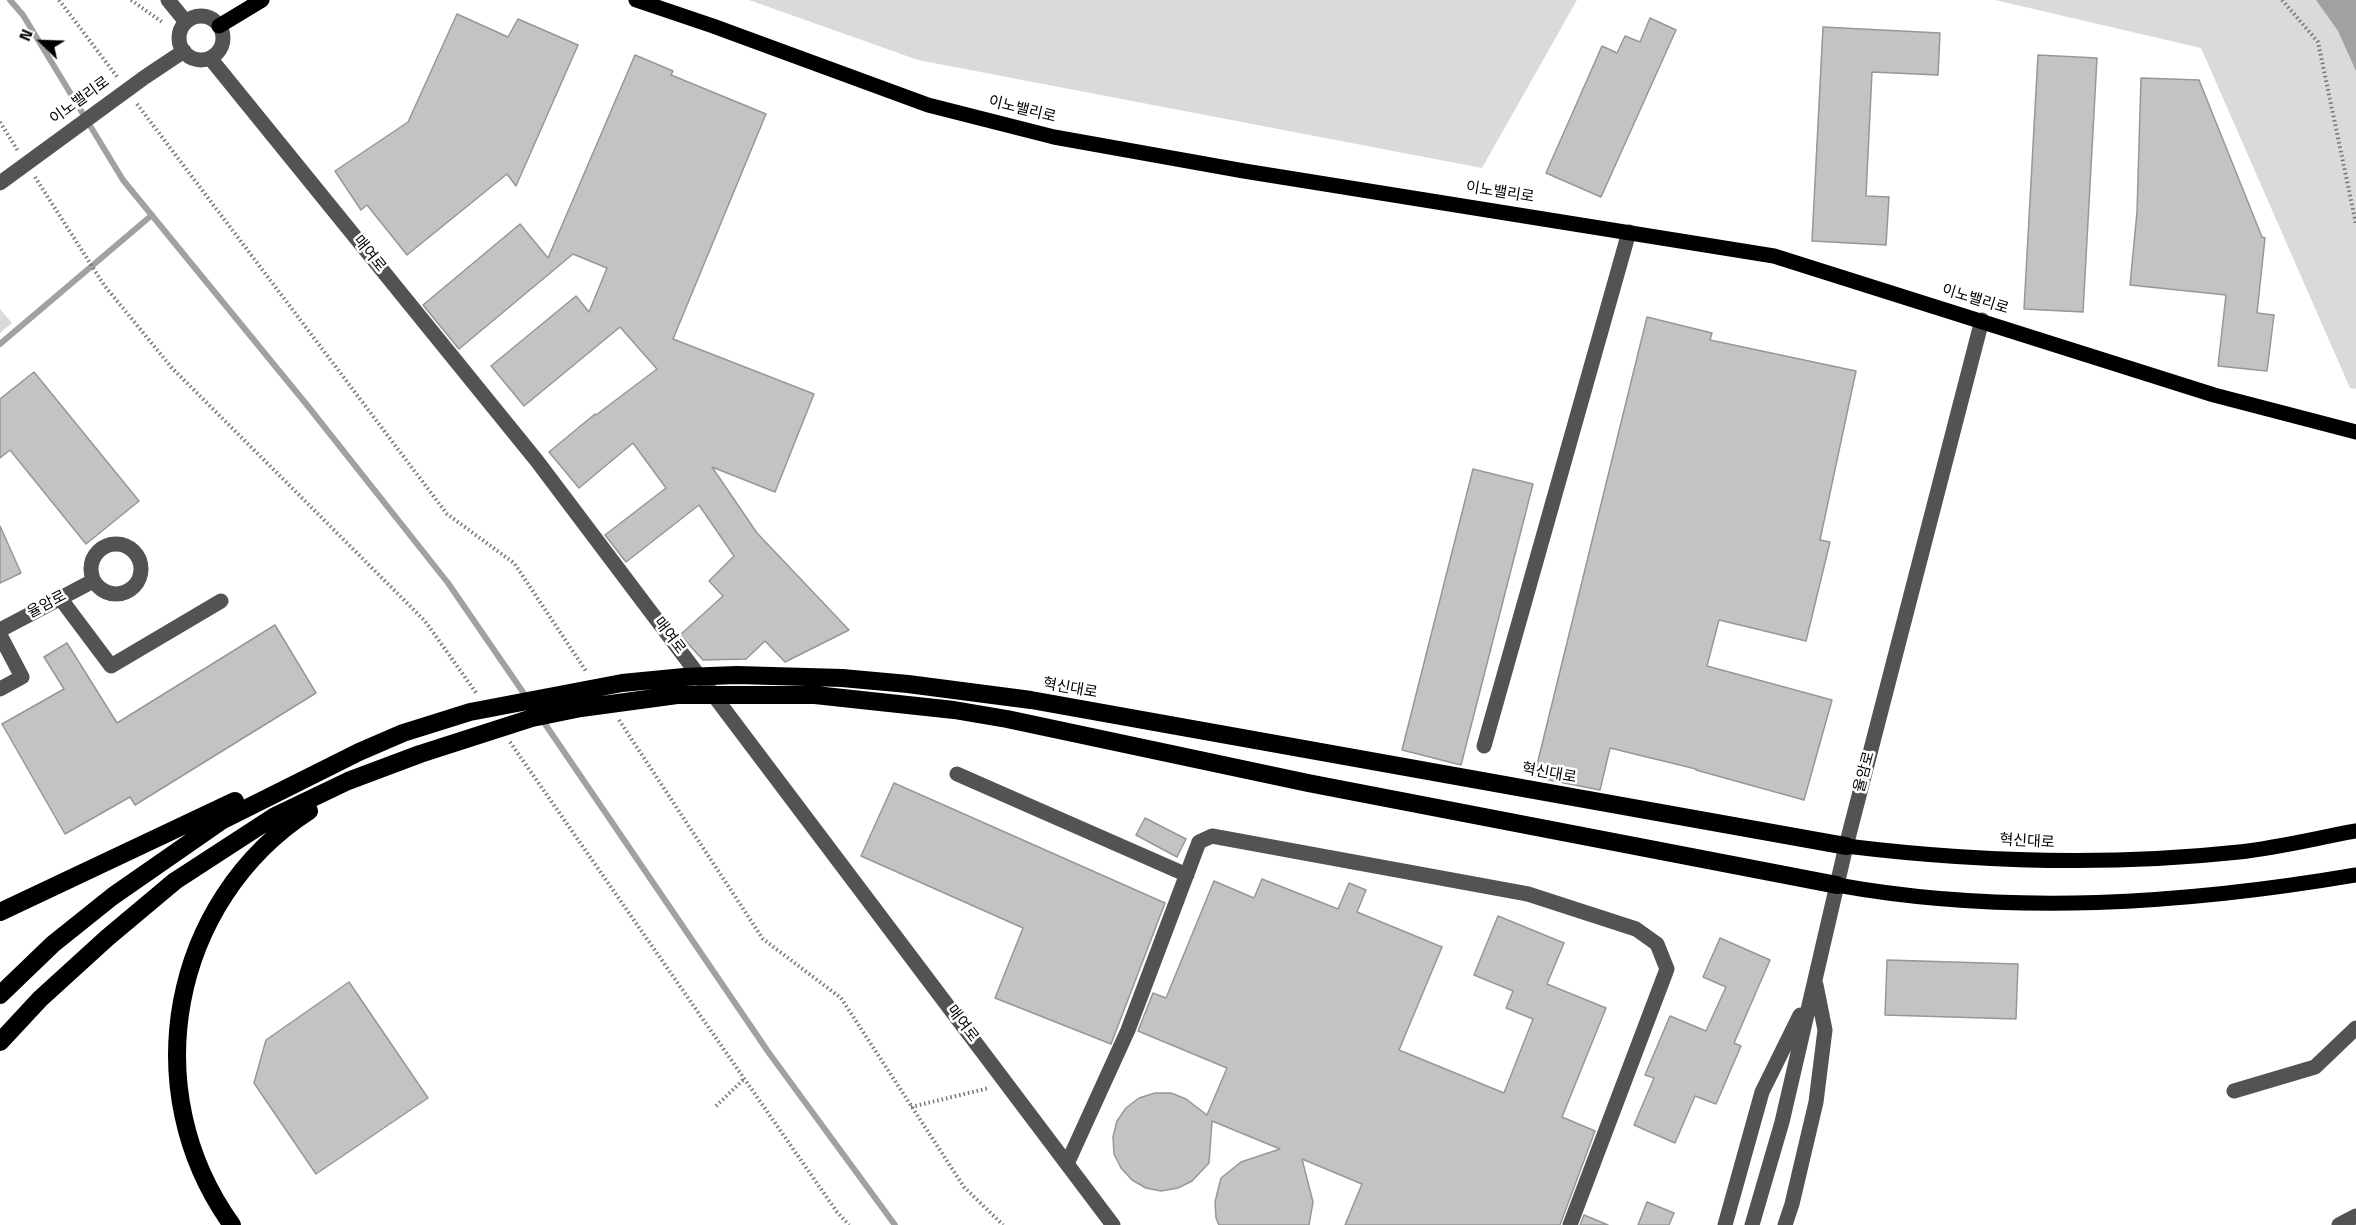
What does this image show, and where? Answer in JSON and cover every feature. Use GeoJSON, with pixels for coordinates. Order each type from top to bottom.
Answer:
{"type":"FeatureCollection","features":[{"type":"Feature","properties":{"kind":"highway","name":"혁신대로"},"geometry":{"type":"LineString","coordinates":[[359,752],[403,733],[470,712],[612,685],[684,677],[737,675],[853,679],[1031,700],[1846,846]]}},
{"type":"Feature","properties":{"kind":"highway"},"geometry":{"type":"LineString","coordinates":[[0,1042],[40,999],[107,938],[175,881],[275,816],[348,781],[420,754],[532,718],[581,708],[677,695],[741,693],[815,695],[954,710],[1308,783],[1838,885]]}},
{"type":"Feature","properties":{"kind":"highway"},"geometry":{"type":"LineString","coordinates":[[0,912],[282,778],[359,752]]}},
{"type":"Feature","properties":{"kind":"highway"},"geometry":{"type":"LineString","coordinates":[[0,995],[53,944],[113,896],[220,821],[359,752]]}},
{"type":"Feature","properties":{"kind":"highway"},"geometry":{"type":"LineString","coordinates":[[232,1225],[216,1203],[194,1154],[182,1106],[176,1058],[178,1020],[185,981],[198,944],[218,904],[240,873],[288,824],[327,799],[420,754]]}},
{"type":"Feature","properties":{"kind":"main road"},"geometry":{"type":"LineString","coordinates":[[219,26],[262,0]]}},
{"type":"Feature","properties":{"kind":"main road","name":"이노밸리로"},"geometry":{"type":"LineString","coordinates":[[636,0],[928,105],[1054,137],[1244,171],[1774,256],[2214,395],[2356,432]]}},
{"type":"Feature","properties":{"kind":"main road","name":"혁신대로"},"geometry":{"type":"LineString","coordinates":[[1846,846],[1912,854],[2077,862],[2240,852],[2356,831]]}},
{"type":"Feature","properties":{"kind":"main road"},"geometry":{"type":"LineString","coordinates":[[1838,885],[1897,896],[2015,902],[2134,902],[2273,889],[2356,875]]}},
{"type":"Feature","properties":{"kind":"street"},"geometry":{"type":"LineString","coordinates":[[168,0],[183,29]]}},
{"type":"Feature","properties":{"kind":"street"},"geometry":{"type":"LineString","coordinates":[[199,16],[206,17],[219,26],[223,38],[222,45],[219,51],[210,58],[192,59],[184,51],[180,42],[183,29],[199,16]]}},
{"type":"Feature","properties":{"kind":"street","name":"이노밸리로"},"geometry":{"type":"LineString","coordinates":[[0,183],[145,76],[184,51]]}},
{"type":"Feature","properties":{"kind":"street","name":"매여로"},"geometry":{"type":"LineString","coordinates":[[210,58],[537,461],[1113,1225]]}},
{"type":"Feature","properties":{"kind":"street"},"geometry":{"type":"LineString","coordinates":[[1484,746],[1629,232]]}},
{"type":"Feature","properties":{"kind":"street","name":"율암로"},"geometry":{"type":"LineString","coordinates":[[1752,1225],[1782,1122],[1846,846],[1982,320]]}},
{"type":"Feature","properties":{"kind":"street","name":"율암로"},"geometry":{"type":"LineString","coordinates":[[0,630],[93,581]]}},
{"type":"Feature","properties":{"kind":"street"},"geometry":{"type":"LineString","coordinates":[[60,598],[111,666],[221,601]]}},
{"type":"Feature","properties":{"kind":"street"},"geometry":{"type":"LineString","coordinates":[[0,636],[22,677],[0,689]]}},
{"type":"Feature","properties":{"kind":"street"},"geometry":{"type":"LineString","coordinates":[[957,774],[1187,875]]}},
{"type":"Feature","properties":{"kind":"street"},"geometry":{"type":"LineString","coordinates":[[1067,1164],[1128,1030],[1199,842],[1212,836],[1528,894],[1636,929],[1657,944],[1667,969],[1570,1225]]}},
{"type":"Feature","properties":{"kind":"street"},"geometry":{"type":"LineString","coordinates":[[1725,1225],[1762,1092],[1779,1061],[1815,980]]}},
{"type":"Feature","properties":{"kind":"street"},"geometry":{"type":"LineString","coordinates":[[1785,1225],[1816,1102],[1825,1030],[1815,980]]}},
{"type":"Feature","properties":{"kind":"street"},"geometry":{"type":"LineString","coordinates":[[2234,1091],[2315,1067],[2356,1028]]}},
{"type":"Feature","properties":{"kind":"street"},"geometry":{"type":"LineString","coordinates":[[2339,1225],[2356,1216]]}},
{"type":"Feature","properties":{"kind":"path"},"geometry":{"type":"LineString","coordinates":[[59,0],[124,86]]}},
{"type":"Feature","properties":{"kind":"path"},"geometry":{"type":"LineString","coordinates":[[131,0],[183,29]]}},
{"type":"Feature","properties":{"kind":"path"},"geometry":{"type":"LineString","coordinates":[[2282,0],[2318,42],[2356,224]]}},
{"type":"Feature","properties":{"kind":"path"},"geometry":{"type":"LineString","coordinates":[[131,96],[447,514],[514,563],[591,678]]}},
{"type":"Feature","properties":{"kind":"path"},"geometry":{"type":"LineString","coordinates":[[0,122],[24,160]]}},
{"type":"Feature","properties":{"kind":"path"},"geometry":{"type":"LineString","coordinates":[[31,170],[104,285],[172,368],[425,621],[480,699]]}},
{"type":"Feature","properties":{"kind":"path"},"geometry":{"type":"LineString","coordinates":[[617,717],[763,939],[841,999],[964,1187],[1003,1225]]}},
{"type":"Feature","properties":{"kind":"path"},"geometry":{"type":"LineString","coordinates":[[508,738],[837,1212],[849,1225]]}},
{"type":"Feature","properties":{"kind":"path"},"geometry":{"type":"LineString","coordinates":[[716,1106],[745,1078]]}},
{"type":"Feature","properties":{"kind":"path"},"geometry":{"type":"LineString","coordinates":[[911,1107],[1008,1084]]}},
{"type":"Feature","properties":{"kind":"shaded area"},"geometry":{"type":"Polygon","coordinates":[[[749,0],[1577,0],[1482,168],[918,60],[749,0]]]}},
{"type":"Feature","properties":{"kind":"shaded area"},"geometry":{"type":"Polygon","coordinates":[[[1995,0],[2356,0],[2356,389],[2350,388],[2201,48],[1995,0]]]}},
{"type":"Feature","properties":{"kind":"shaded area"},"geometry":{"type":"Polygon","coordinates":[[[2316,0],[2356,0],[2356,71],[2338,31],[2316,0]]]}},
{"type":"Feature","properties":{"kind":"shaded area"},"geometry":{"type":"Polygon","coordinates":[[[0,309],[12,323],[0,333],[0,309]]]}},
{"type":"Feature","properties":{"kind":"building"},"geometry":{"type":"Polygon","coordinates":[[[457,14],[508,37],[518,19],[578,45],[516,186],[507,174],[407,255],[367,205],[361,210],[335,171],[408,122],[457,14]]]}},
{"type":"Feature","properties":{"kind":"building"},"geometry":{"type":"Polygon","coordinates":[[[1650,18],[1676,30],[1601,197],[1546,173],[1602,46],[1617,53],[1625,36],[1640,42],[1650,18]]]}},
{"type":"Feature","properties":{"kind":"building"},"geometry":{"type":"Polygon","coordinates":[[[1823,27],[1940,33],[1938,75],[1872,72],[1866,196],[1889,197],[1886,245],[1812,241],[1823,27]]]}},
{"type":"Feature","properties":{"kind":"building"},"geometry":{"type":"Polygon","coordinates":[[[635,55],[673,71],[671,75],[766,114],[673,339],[814,394],[775,492],[712,467],[757,533],[849,630],[785,662],[765,641],[746,659],[703,660],[680,635],[723,596],[709,581],[734,556],[699,505],[626,562],[605,535],[666,488],[633,443],[579,488],[549,452],[595,414],[657,369],[620,327],[524,406],[491,366],[576,296],[589,312],[607,268],[573,254],[459,349],[423,305],[520,224],[548,258],[635,55]]]}},
{"type":"Feature","properties":{"kind":"building"},"geometry":{"type":"Polygon","coordinates":[[[2038,55],[2097,58],[2083,312],[2024,309],[2038,55]]]}},
{"type":"Feature","properties":{"kind":"building"},"geometry":{"type":"Polygon","coordinates":[[[2141,78],[2199,80],[2262,237],[2265,238],[2257,313],[2274,315],[2267,371],[2218,366],[2226,295],[2130,285],[2137,212],[2141,78]]]}},
{"type":"Feature","properties":{"kind":"building"},"geometry":{"type":"Polygon","coordinates":[[[1647,317],[1712,333],[1710,340],[1856,371],[1820,540],[1830,542],[1806,641],[1719,620],[1707,666],[1832,700],[1804,800],[1696,769],[1610,748],[1600,790],[1534,777],[1647,317]]]}},
{"type":"Feature","properties":{"kind":"building"},"geometry":{"type":"Polygon","coordinates":[[[34,372],[139,501],[86,544],[10,450],[0,458],[0,399],[34,372]]]}},
{"type":"Feature","properties":{"kind":"building"},"geometry":{"type":"Polygon","coordinates":[[[1473,469],[1533,484],[1461,765],[1402,750],[1473,469]]]}},
{"type":"Feature","properties":{"kind":"building"},"geometry":{"type":"Polygon","coordinates":[[[0,526],[21,573],[0,583],[0,526]]]}},
{"type":"Feature","properties":{"kind":"building"},"geometry":{"type":"Polygon","coordinates":[[[275,625],[316,693],[135,805],[130,797],[65,834],[2,724],[64,689],[44,657],[67,643],[117,723],[275,625]]]}},
{"type":"Feature","properties":{"kind":"building"},"geometry":{"type":"Polygon","coordinates":[[[894,783],[1165,903],[1111,1044],[995,998],[1023,928],[861,856],[894,783]]]}},
{"type":"Feature","properties":{"kind":"building"},"geometry":{"type":"Polygon","coordinates":[[[1145,818],[1186,839],[1177,857],[1136,835],[1145,818]]]}},
{"type":"Feature","properties":{"kind":"building"},"geometry":{"type":"Polygon","coordinates":[[[1262,879],[1338,909],[1349,883],[1366,890],[1357,912],[1442,947],[1399,1050],[1504,1093],[1533,1019],[1506,1008],[1513,991],[1474,975],[1498,916],[1564,943],[1547,984],[1606,1008],[1562,1117],[1595,1131],[1560,1225],[1345,1225],[1362,1184],[1302,1159],[1313,1202],[1309,1225],[1219,1225],[1215,1202],[1221,1178],[1241,1162],[1280,1149],[1212,1121],[1209,1163],[1192,1181],[1178,1188],[1161,1191],[1146,1188],[1132,1180],[1121,1168],[1114,1154],[1113,1137],[1117,1121],[1126,1108],[1139,1098],[1155,1093],[1171,1093],[1186,1099],[1207,1115],[1227,1068],[1138,1031],[1153,993],[1166,998],[1214,881],[1254,898],[1262,879]]]}},
{"type":"Feature","properties":{"kind":"building"},"geometry":{"type":"Polygon","coordinates":[[[1720,938],[1770,960],[1734,1043],[1741,1046],[1716,1104],[1695,1096],[1675,1143],[1634,1125],[1654,1078],[1645,1075],[1670,1016],[1706,1031],[1726,987],[1703,977],[1720,938]]]}},
{"type":"Feature","properties":{"kind":"building"},"geometry":{"type":"Polygon","coordinates":[[[1887,960],[2018,964],[2016,1019],[1885,1015],[1887,960]]]}},
{"type":"Feature","properties":{"kind":"building"},"geometry":{"type":"Polygon","coordinates":[[[349,982],[428,1098],[316,1174],[254,1083],[266,1040],[349,982]]]}},
{"type":"Feature","properties":{"kind":"building"},"geometry":{"type":"Polygon","coordinates":[[[1647,1202],[1674,1213],[1669,1225],[1638,1225],[1647,1202]]]}},
{"type":"Feature","properties":{"kind":"building"},"geometry":{"type":"Polygon","coordinates":[[[1584,1215],[1608,1225],[1580,1225],[1584,1215]]]}},
{"type":"Feature","properties":{"kind":"waterway"},"geometry":{"type":"LineString","coordinates":[[10,0],[23,15],[123,180],[307,405],[448,583],[527,698]]}},
{"type":"Feature","properties":{"kind":"waterway"},"geometry":{"type":"LineString","coordinates":[[0,344],[152,215]]}},
{"type":"Feature","properties":{"kind":"waterway"},"geometry":{"type":"LineString","coordinates":[[541,718],[769,1053],[895,1225]]}}]}
